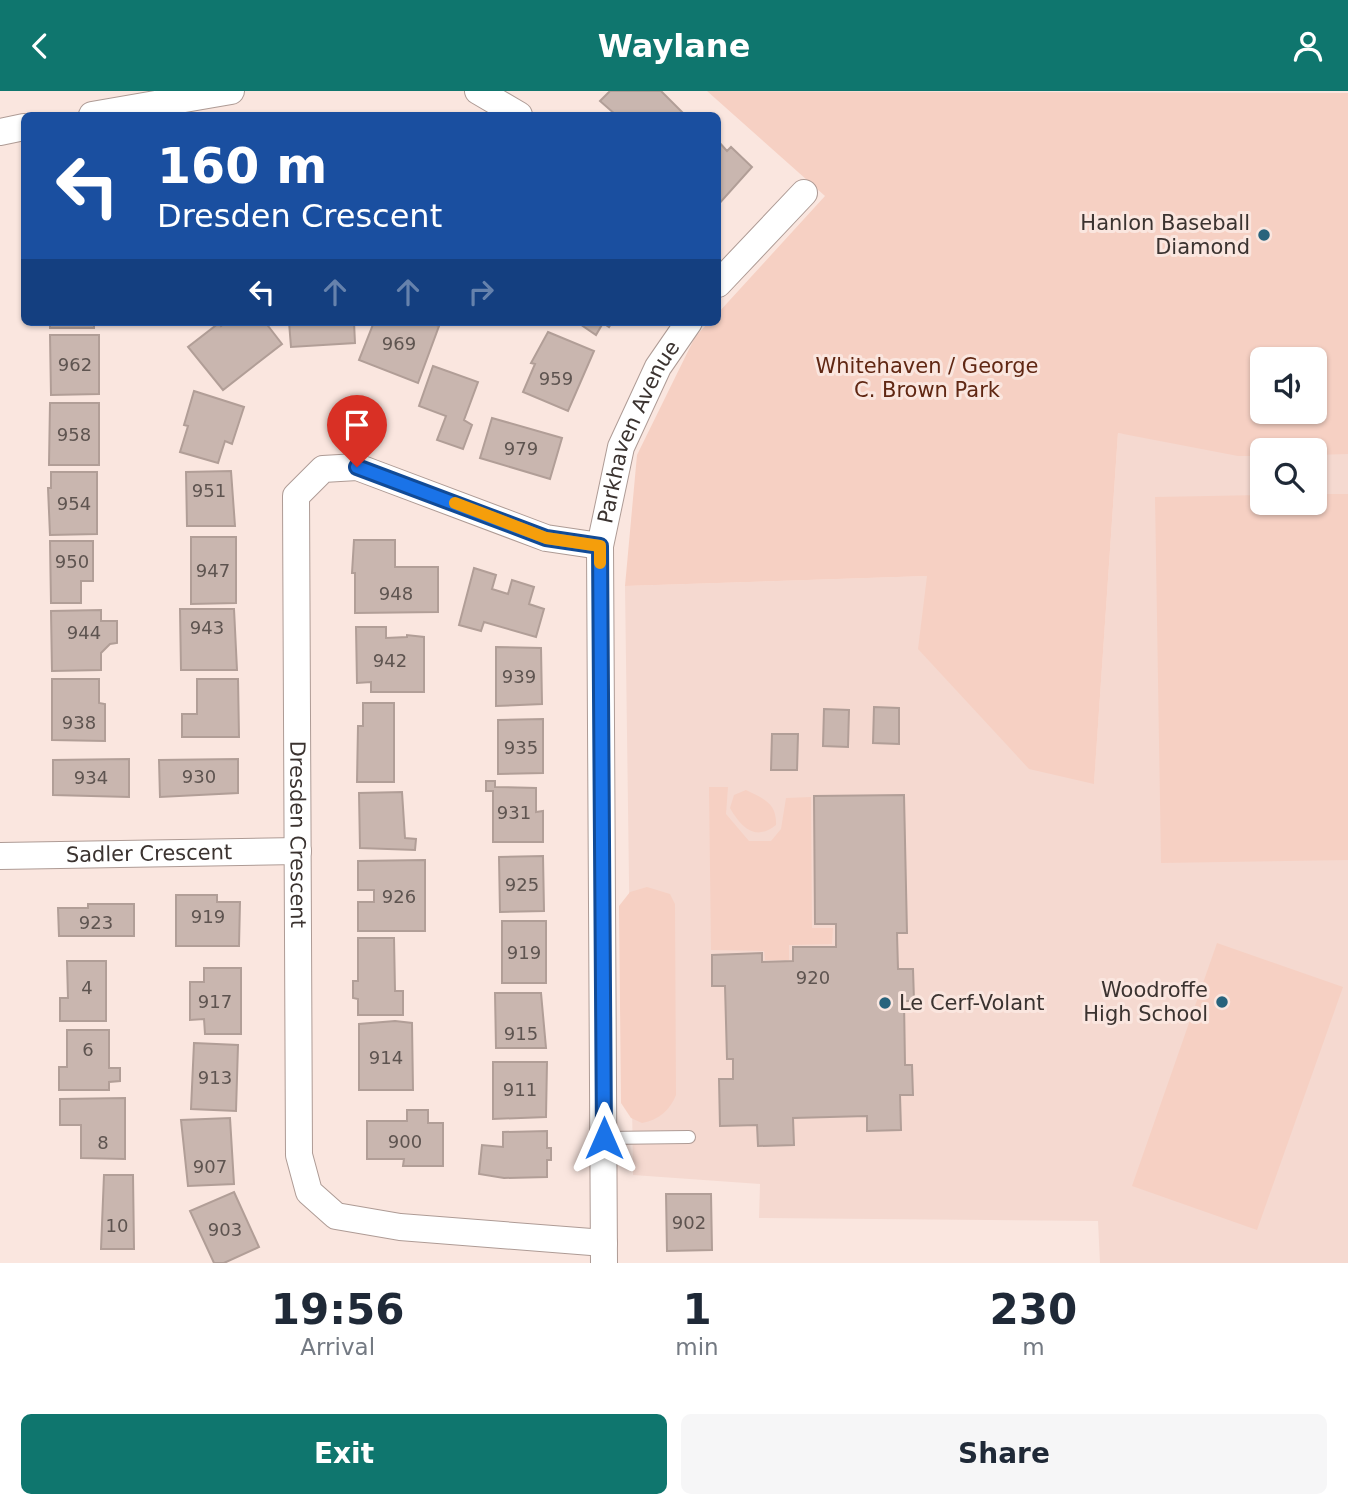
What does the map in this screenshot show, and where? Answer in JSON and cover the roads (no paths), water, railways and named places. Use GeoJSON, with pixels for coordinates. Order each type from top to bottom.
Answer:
{"type":"FeatureCollection","features":[{"type":"Feature","properties":{"kind":"street"},"geometry":{"type":"LineString","coordinates":[[109,112],[231,91]]}},
{"type":"Feature","properties":{"kind":"street"},"geometry":{"type":"LineString","coordinates":[[478,91],[514,112]]}},
{"type":"Feature","properties":{"kind":"street"},"geometry":{"type":"LineString","coordinates":[[0,132],[21,128]]}},
{"type":"Feature","properties":{"kind":"street"},"geometry":{"type":"LineString","coordinates":[[721,281],[804,194]]}},
{"type":"Feature","properties":{"kind":"street","name":"Parkhaven Avenue"},"geometry":{"type":"LineString","coordinates":[[604,1253],[600,546],[621,447],[658,367],[686,326]]}},
{"type":"Feature","properties":{"kind":"street","name":"Dresden Crescent"},"geometry":{"type":"LineString","coordinates":[[600,546],[546,538],[357,467],[323,469],[296,496],[299,1155],[309,1192],[336,1216],[400,1227],[604,1253]]}},
{"type":"Feature","properties":{"kind":"street","name":"Sadler Crescent"},"geometry":{"type":"LineString","coordinates":[[0,856],[298,851]]}},
{"type":"Feature","properties":{"kind":"lane"},"geometry":{"type":"LineString","coordinates":[[604,1138],[689,1137]]}},
{"type":"Feature","properties":{"kind":"place","name":"Hanlon Baseball Diamond"},"geometry":{"type":"Point","coordinates":[1264,235]}},
{"type":"Feature","properties":{"kind":"place","name":"Woodroffe High School"},"geometry":{"type":"Point","coordinates":[1222,1002]}},
{"type":"Feature","properties":{"kind":"place","name":"Le Cerf-Volant"},"geometry":{"type":"Point","coordinates":[885,1003]}},
{"type":"Feature","properties":{"kind":"park label","name":"Whitehaven / George C. Brown Park"},"geometry":{"type":"Point","coordinates":[927,378]}}]}
